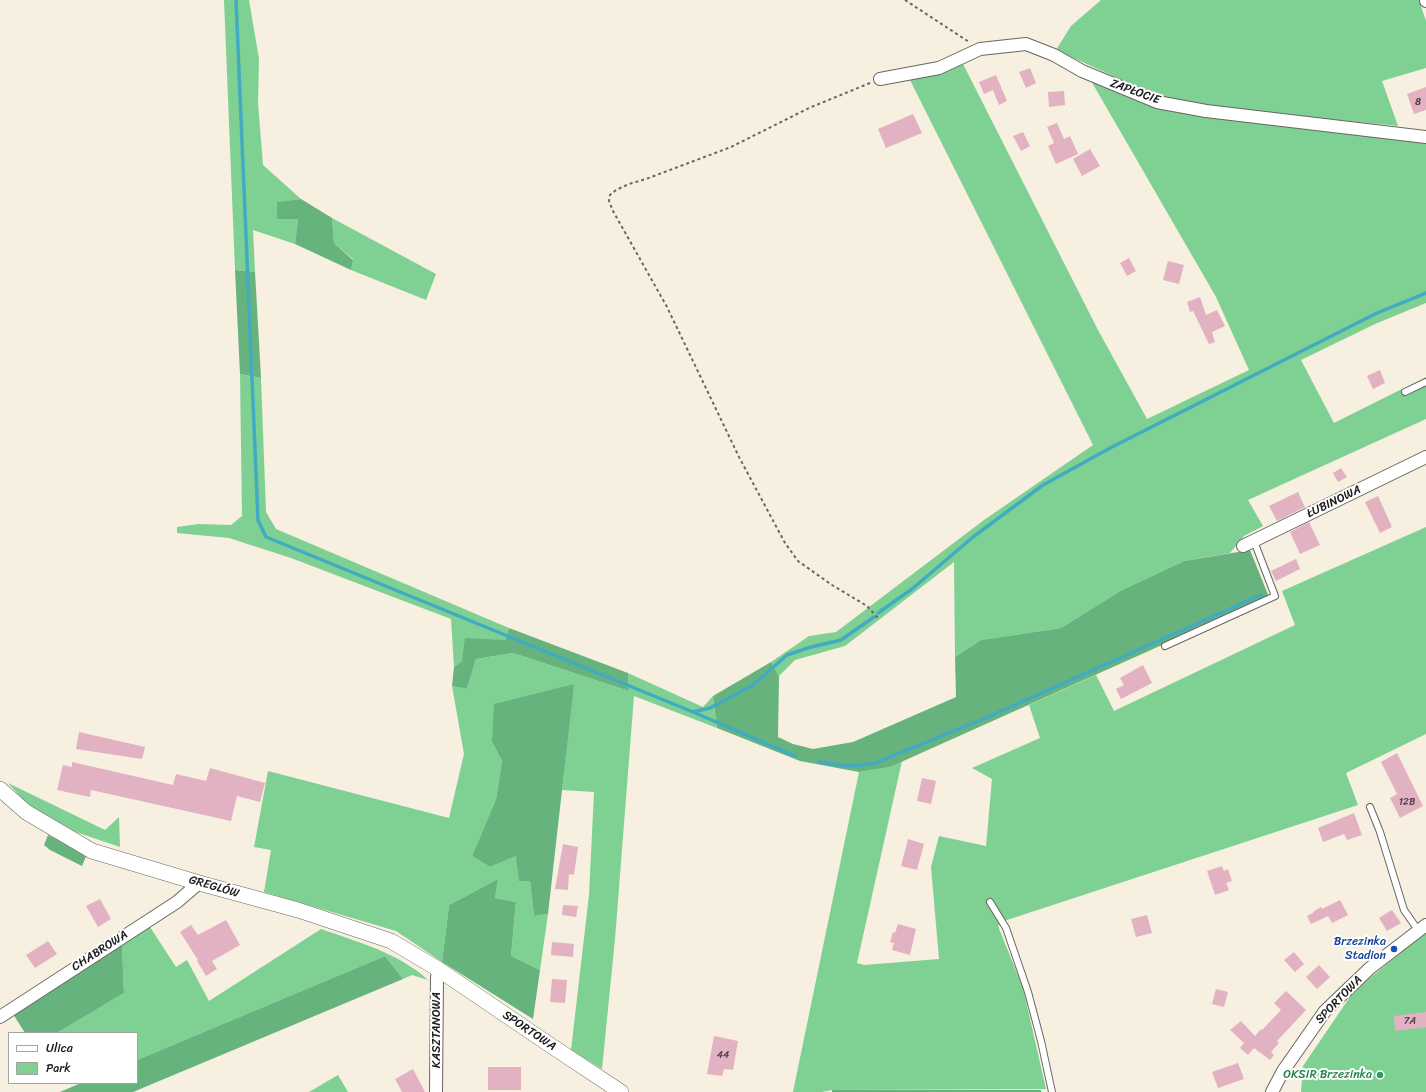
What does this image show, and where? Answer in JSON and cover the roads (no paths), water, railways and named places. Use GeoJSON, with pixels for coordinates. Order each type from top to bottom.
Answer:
{"type":"FeatureCollection","features":[{"type":"Feature","properties":{"kind":"street","name":"ZAPŁOCIE"},"geometry":{"type":"LineString","coordinates":[[880,79],[939,68],[980,49],[1026,44],[1054,55],[1082,72],[1157,102],[1206,110],[1426,136]]}},
{"type":"Feature","properties":{"kind":"street","name":"ŁUBINOWA"},"geometry":{"type":"LineString","coordinates":[[1248,544],[1426,457]]}},
{"type":"Feature","properties":{"kind":"street","name":"GREGLÓW"},"geometry":{"type":"LineString","coordinates":[[0,789],[26,812],[92,851],[199,884],[298,910],[391,941],[438,968]]}},
{"type":"Feature","properties":{"kind":"street","name":"CHABROWA"},"geometry":{"type":"LineString","coordinates":[[0,1017],[177,902],[199,884]]}},
{"type":"Feature","properties":{"kind":"street","name":"SPORTOWA"},"geometry":{"type":"LineString","coordinates":[[1272,1092],[1283,1071],[1325,1011],[1370,968],[1422,928]]}},
{"type":"Feature","properties":{"kind":"street","name":"SPORTOWA"},"geometry":{"type":"LineString","coordinates":[[438,968],[621,1092]]}},
{"type":"Feature","properties":{"kind":"street","name":"KASZTANOWA"},"geometry":{"type":"LineString","coordinates":[[436,1092],[438,968]]}},
{"type":"Feature","properties":{"kind":"lane"},"geometry":{"type":"LineString","coordinates":[[1405,392],[1426,382]]}},
{"type":"Feature","properties":{"kind":"lane"},"geometry":{"type":"LineString","coordinates":[[1165,646],[1275,596],[1248,544]]}},
{"type":"Feature","properties":{"kind":"lane"},"geometry":{"type":"LineString","coordinates":[[1370,808],[1380,832],[1404,910],[1422,928]]}},
{"type":"Feature","properties":{"kind":"lane"},"geometry":{"type":"LineString","coordinates":[[990,902],[1006,928],[1028,992],[1041,1041],[1052,1092]]}},
{"type":"Feature","properties":{"kind":"waterway"},"geometry":{"type":"LineString","coordinates":[[236,0],[258,520],[266,537],[693,712],[710,708],[753,685],[787,655],[811,647],[841,640],[874,617]]}},
{"type":"Feature","properties":{"kind":"waterway"},"geometry":{"type":"LineString","coordinates":[[878,613],[912,589],[973,537],[1043,485],[1112,447],[1377,313],[1426,293]]}},
{"type":"Feature","properties":{"kind":"waterway"},"geometry":{"type":"LineString","coordinates":[[819,762],[846,766],[873,764],[988,717],[1261,595]]}},
{"type":"Feature","properties":{"kind":"waterway"},"geometry":{"type":"LineString","coordinates":[[693,712],[795,756]]}},
{"type":"Feature","properties":{"kind":"place","name":"Brzezinka Stadion"},"geometry":{"type":"Point","coordinates":[1394,949]}},
{"type":"Feature","properties":{"kind":"place","name":"OKSIR Brzezinka"},"geometry":{"type":"Point","coordinates":[1380,1075]}}]}
